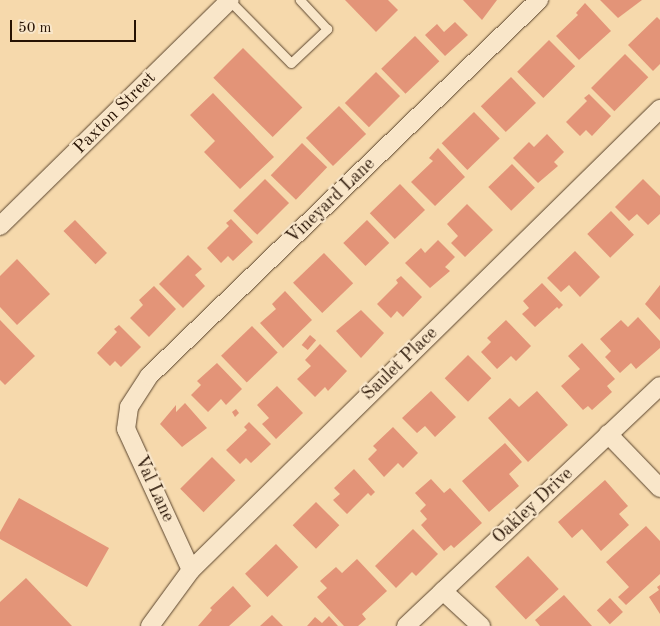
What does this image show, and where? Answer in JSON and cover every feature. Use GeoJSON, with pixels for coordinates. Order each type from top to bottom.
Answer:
{"type":"FeatureCollection","features":[{"type":"Feature","properties":{"kind":"street","name":"Paxton Street"},"geometry":{"type":"LineString","coordinates":[[0,226],[229,0]]}},
{"type":"Feature","properties":{"kind":"street","name":"Vineyard Lane"},"geometry":{"type":"LineString","coordinates":[[128,407],[149,376],[539,0]]}},
{"type":"Feature","properties":{"kind":"street","name":"Saulet Place"},"geometry":{"type":"LineString","coordinates":[[150,626],[190,570],[660,109]]}},
{"type":"Feature","properties":{"kind":"street","name":"Oakley Drive"},"geometry":{"type":"LineString","coordinates":[[406,626],[660,386]]}},
{"type":"Feature","properties":{"kind":"street","name":"Val Lane"},"geometry":{"type":"LineString","coordinates":[[128,407],[126,429],[190,570]]}},
{"type":"Feature","properties":{"kind":"street"},"geometry":{"type":"LineString","coordinates":[[608,434],[660,488]]}},
{"type":"Feature","properties":{"kind":"street"},"geometry":{"type":"LineString","coordinates":[[443,591],[481,626]]}},
{"type":"Feature","properties":{"kind":"lane"},"geometry":{"type":"LineString","coordinates":[[229,0],[291,63],[327,28],[300,0]]}},
{"type":"Feature","properties":{"kind":"building"},"geometry":{"type":"Polygon","coordinates":[[[345,0],[388,0],[398,10],[376,32],[345,0]]]}},
{"type":"Feature","properties":{"kind":"building"},"geometry":{"type":"Polygon","coordinates":[[[463,0],[497,0],[482,20],[463,0]]]}},
{"type":"Feature","properties":{"kind":"building"},"geometry":{"type":"Polygon","coordinates":[[[600,0],[642,0],[618,18],[600,0]]]}},
{"type":"Feature","properties":{"kind":"building"},"geometry":{"type":"Polygon","coordinates":[[[585,3],[611,31],[579,60],[556,36],[578,15],[576,13],[585,3]]]}},
{"type":"Feature","properties":{"kind":"building"},"geometry":{"type":"Polygon","coordinates":[[[657,17],[660,20],[660,64],[653,71],[628,45],[657,17]]]}},
{"type":"Feature","properties":{"kind":"building"},"geometry":{"type":"Polygon","coordinates":[[[455,22],[468,35],[445,56],[425,35],[437,24],[444,32],[455,22]]]}},
{"type":"Feature","properties":{"kind":"building"},"geometry":{"type":"Polygon","coordinates":[[[415,36],[439,61],[406,94],[381,69],[415,36]]]}},
{"type":"Feature","properties":{"kind":"building"},"geometry":{"type":"Polygon","coordinates":[[[549,40],[575,66],[543,98],[517,72],[549,40]]]}},
{"type":"Feature","properties":{"kind":"building"},"geometry":{"type":"Polygon","coordinates":[[[243,48],[302,107],[273,137],[213,78],[243,48]]]}},
{"type":"Feature","properties":{"kind":"building"},"geometry":{"type":"Polygon","coordinates":[[[625,54],[648,77],[614,111],[591,88],[625,54]]]}},
{"type":"Feature","properties":{"kind":"building"},"geometry":{"type":"Polygon","coordinates":[[[376,72],[400,96],[369,127],[345,103],[376,72]]]}},
{"type":"Feature","properties":{"kind":"building"},"geometry":{"type":"Polygon","coordinates":[[[511,77],[536,103],[506,132],[481,106],[511,77]]]}},
{"type":"Feature","properties":{"kind":"building"},"geometry":{"type":"Polygon","coordinates":[[[213,93],[274,157],[240,189],[204,152],[215,141],[190,115],[213,93]]]}},
{"type":"Feature","properties":{"kind":"building"},"geometry":{"type":"Polygon","coordinates":[[[589,94],[611,116],[592,136],[586,130],[580,136],[566,122],[587,101],[584,98],[589,94]]]}},
{"type":"Feature","properties":{"kind":"building"},"geometry":{"type":"Polygon","coordinates":[[[339,106],[366,134],[333,166],[306,138],[339,106]]]}},
{"type":"Feature","properties":{"kind":"building"},"geometry":{"type":"Polygon","coordinates":[[[474,112],[500,139],[467,170],[442,143],[474,112]]]}},
{"type":"Feature","properties":{"kind":"building"},"geometry":{"type":"Polygon","coordinates":[[[547,134],[564,152],[554,162],[558,166],[538,183],[513,158],[529,142],[534,147],[547,134]]]}},
{"type":"Feature","properties":{"kind":"building"},"geometry":{"type":"Polygon","coordinates":[[[302,143],[327,167],[296,200],[271,175],[302,143]]]}},
{"type":"Feature","properties":{"kind":"building"},"geometry":{"type":"Polygon","coordinates":[[[438,148],[465,177],[435,206],[411,182],[433,161],[429,158],[438,148]]]}},
{"type":"Feature","properties":{"kind":"building"},"geometry":{"type":"Polygon","coordinates":[[[512,164],[535,188],[511,211],[488,187],[512,164]]]}},
{"type":"Feature","properties":{"kind":"building"},"geometry":{"type":"Polygon","coordinates":[[[265,179],[289,203],[257,235],[233,211],[265,179]]]}},
{"type":"Feature","properties":{"kind":"building"},"geometry":{"type":"Polygon","coordinates":[[[643,179],[660,196],[660,214],[648,225],[637,214],[629,221],[615,207],[643,179]]]}},
{"type":"Feature","properties":{"kind":"building"},"geometry":{"type":"Polygon","coordinates":[[[400,184],[425,210],[395,239],[370,213],[400,184]]]}},
{"type":"Feature","properties":{"kind":"building"},"geometry":{"type":"Polygon","coordinates":[[[467,204],[493,230],[465,257],[451,243],[458,236],[447,224],[467,204]]]}},
{"type":"Feature","properties":{"kind":"building"},"geometry":{"type":"Polygon","coordinates":[[[611,211],[634,235],[610,258],[587,234],[611,211]]]}},
{"type":"Feature","properties":{"kind":"building"},"geometry":{"type":"Polygon","coordinates":[[[231,219],[253,242],[233,261],[228,256],[221,263],[207,248],[229,226],[226,223],[231,219]]]}},
{"type":"Feature","properties":{"kind":"building"},"geometry":{"type":"Polygon","coordinates":[[[75,220],[107,253],[95,264],[63,231],[75,220]]]}},
{"type":"Feature","properties":{"kind":"building"},"geometry":{"type":"Polygon","coordinates":[[[367,220],[389,243],[365,266],[343,243],[367,220]]]}},
{"type":"Feature","properties":{"kind":"building"},"geometry":{"type":"Polygon","coordinates":[[[438,240],[455,257],[445,267],[450,271],[430,288],[405,263],[421,248],[425,253],[438,240]]]}},
{"type":"Feature","properties":{"kind":"building"},"geometry":{"type":"Polygon","coordinates":[[[575,251],[600,277],[580,297],[569,285],[561,292],[547,278],[575,251]]]}},
{"type":"Feature","properties":{"kind":"building"},"geometry":{"type":"Polygon","coordinates":[[[324,253],[353,283],[322,313],[293,283],[324,253]]]}},
{"type":"Feature","properties":{"kind":"building"},"geometry":{"type":"Polygon","coordinates":[[[188,255],[202,269],[195,275],[205,286],[183,308],[159,284],[188,255]]]}},
{"type":"Feature","properties":{"kind":"building"},"geometry":{"type":"Polygon","coordinates":[[[17,259],[50,294],[17,325],[0,307],[0,276],[17,259]]]}},
{"type":"Feature","properties":{"kind":"building"},"geometry":{"type":"Polygon","coordinates":[[[401,276],[422,297],[403,317],[397,311],[391,318],[377,304],[398,283],[396,280],[401,276]]]}},
{"type":"Feature","properties":{"kind":"building"},"geometry":{"type":"Polygon","coordinates":[[[542,283],[563,305],[559,309],[557,307],[535,327],[522,314],[529,308],[523,301],[542,283]]]}},
{"type":"Feature","properties":{"kind":"building"},"geometry":{"type":"Polygon","coordinates":[[[660,285],[660,320],[645,304],[660,285]]]}},
{"type":"Feature","properties":{"kind":"building"},"geometry":{"type":"Polygon","coordinates":[[[154,286],[176,309],[149,337],[130,318],[143,305],[139,300],[154,286]]]}},
{"type":"Feature","properties":{"kind":"building"},"geometry":{"type":"Polygon","coordinates":[[[285,291],[312,320],[283,348],[260,323],[276,309],[272,304],[285,291]]]}},
{"type":"Feature","properties":{"kind":"building"},"geometry":{"type":"Polygon","coordinates":[[[361,310],[384,333],[361,358],[336,331],[361,310]]]}},
{"type":"Feature","properties":{"kind":"building"},"geometry":{"type":"Polygon","coordinates":[[[638,317],[660,341],[660,348],[636,369],[631,363],[620,373],[605,357],[611,351],[600,339],[621,320],[628,327],[638,317]]]}},
{"type":"Feature","properties":{"kind":"building"},"geometry":{"type":"Polygon","coordinates":[[[0,320],[35,356],[5,385],[0,380],[0,320]]]}},
{"type":"Feature","properties":{"kind":"building"},"geometry":{"type":"Polygon","coordinates":[[[506,320],[531,346],[516,361],[511,356],[497,369],[481,352],[491,342],[487,338],[506,320]]]}},
{"type":"Feature","properties":{"kind":"building"},"geometry":{"type":"Polygon","coordinates":[[[119,325],[141,347],[121,367],[115,361],[110,366],[97,353],[117,332],[114,329],[119,325]]]}},
{"type":"Feature","properties":{"kind":"building"},"geometry":{"type":"Polygon","coordinates":[[[252,326],[278,353],[247,382],[221,356],[252,326]]]}},
{"type":"Feature","properties":{"kind":"building"},"geometry":{"type":"Polygon","coordinates":[[[310,335],[316,340],[308,350],[302,345],[310,335]]]}},
{"type":"Feature","properties":{"kind":"building"},"geometry":{"type":"Polygon","coordinates":[[[582,343],[615,379],[607,386],[612,392],[592,410],[588,406],[583,410],[561,386],[580,369],[568,356],[582,343]]]}},
{"type":"Feature","properties":{"kind":"building"},"geometry":{"type":"Polygon","coordinates":[[[320,344],[347,371],[328,391],[325,387],[315,397],[297,379],[311,366],[305,360],[320,344]]]}},
{"type":"Feature","properties":{"kind":"building"},"geometry":{"type":"Polygon","coordinates":[[[468,355],[491,378],[468,402],[445,378],[468,355]]]}},
{"type":"Feature","properties":{"kind":"building"},"geometry":{"type":"Polygon","coordinates":[[[217,363],[242,389],[226,405],[221,399],[208,412],[191,395],[201,385],[197,381],[217,363]]]}},
{"type":"Feature","properties":{"kind":"building"},"geometry":{"type":"Polygon","coordinates":[[[277,386],[303,413],[276,439],[262,424],[269,418],[257,405],[277,386]]]}},
{"type":"Feature","properties":{"kind":"building"},"geometry":{"type":"Polygon","coordinates":[[[431,391],[456,417],[435,437],[425,426],[417,433],[402,418],[431,391]]]}},
{"type":"Feature","properties":{"kind":"building"},"geometry":{"type":"Polygon","coordinates":[[[537,391],[568,425],[528,462],[488,418],[510,398],[519,407],[537,391]]]}},
{"type":"Feature","properties":{"kind":"building"},"geometry":{"type":"Polygon","coordinates":[[[185,403],[207,428],[182,447],[160,424],[176,405],[176,412],[185,403]]]}},
{"type":"Feature","properties":{"kind":"building"},"geometry":{"type":"Polygon","coordinates":[[[236,409],[239,413],[235,417],[232,412],[236,409]]]}},
{"type":"Feature","properties":{"kind":"building"},"geometry":{"type":"Polygon","coordinates":[[[249,422],[271,444],[251,463],[246,458],[240,464],[226,450],[247,430],[244,427],[249,422]]]}},
{"type":"Feature","properties":{"kind":"building"},"geometry":{"type":"Polygon","coordinates":[[[393,427],[418,453],[403,468],[398,463],[384,477],[368,459],[377,450],[373,446],[393,427]]]}},
{"type":"Feature","properties":{"kind":"building"},"geometry":{"type":"Polygon","coordinates":[[[505,443],[522,462],[509,474],[519,486],[489,512],[462,481],[505,443]]]}},
{"type":"Feature","properties":{"kind":"building"},"geometry":{"type":"Polygon","coordinates":[[[212,457],[235,480],[204,512],[180,489],[212,457]]]}},
{"type":"Feature","properties":{"kind":"building"},"geometry":{"type":"Polygon","coordinates":[[[354,469],[375,492],[371,496],[368,493],[347,514],[333,500],[340,494],[334,488],[354,469]]]}},
{"type":"Feature","properties":{"kind":"building"},"geometry":{"type":"Polygon","coordinates":[[[431,479],[444,493],[450,488],[482,523],[454,548],[451,545],[444,551],[421,525],[427,519],[420,511],[426,505],[415,493],[431,479]]]}},
{"type":"Feature","properties":{"kind":"building"},"geometry":{"type":"Polygon","coordinates":[[[605,480],[628,506],[619,514],[629,525],[601,551],[582,529],[572,538],[558,522],[605,480]]]}},
{"type":"Feature","properties":{"kind":"building"},"geometry":{"type":"Polygon","coordinates":[[[19,498],[109,548],[87,587],[0,539],[0,532],[19,498]]]}},
{"type":"Feature","properties":{"kind":"building"},"geometry":{"type":"Polygon","coordinates":[[[316,502],[339,525],[316,549],[293,525],[316,502]]]}},
{"type":"Feature","properties":{"kind":"building"},"geometry":{"type":"Polygon","coordinates":[[[646,526],[660,541],[660,574],[626,605],[618,597],[629,587],[606,562],[646,526]]]}},
{"type":"Feature","properties":{"kind":"building"},"geometry":{"type":"Polygon","coordinates":[[[413,529],[438,554],[416,576],[412,572],[396,588],[375,566],[413,529]]]}},
{"type":"Feature","properties":{"kind":"building"},"geometry":{"type":"Polygon","coordinates":[[[276,544],[298,567],[267,597],[245,574],[276,544]]]}},
{"type":"Feature","properties":{"kind":"building"},"geometry":{"type":"Polygon","coordinates":[[[528,556],[559,589],[526,620],[495,587],[528,556]]]}},
{"type":"Feature","properties":{"kind":"building"},"geometry":{"type":"Polygon","coordinates":[[[357,559],[387,591],[362,614],[366,619],[358,626],[344,626],[317,597],[327,588],[320,581],[336,567],[342,573],[357,559]]]}},
{"type":"Feature","properties":{"kind":"building"},"geometry":{"type":"Polygon","coordinates":[[[26,578],[72,626],[0,626],[0,602],[26,578]]]}},
{"type":"Feature","properties":{"kind":"building"},"geometry":{"type":"Polygon","coordinates":[[[660,585],[660,614],[649,597],[659,590],[657,587],[660,585]]]}},
{"type":"Feature","properties":{"kind":"building"},"geometry":{"type":"Polygon","coordinates":[[[233,586],[251,606],[229,626],[198,626],[212,610],[210,608],[233,586]]]}},
{"type":"Feature","properties":{"kind":"building"},"geometry":{"type":"Polygon","coordinates":[[[564,595],[592,626],[540,626],[535,620],[564,595]]]}},
{"type":"Feature","properties":{"kind":"building"},"geometry":{"type":"Polygon","coordinates":[[[610,598],[623,612],[610,624],[597,610],[610,598]]]}},
{"type":"Feature","properties":{"kind":"building"},"geometry":{"type":"Polygon","coordinates":[[[272,615],[283,626],[260,626],[272,615]]]}},
{"type":"Feature","properties":{"kind":"building"},"geometry":{"type":"Polygon","coordinates":[[[329,616],[338,626],[307,626],[315,617],[322,623],[329,616]]]}}]}
